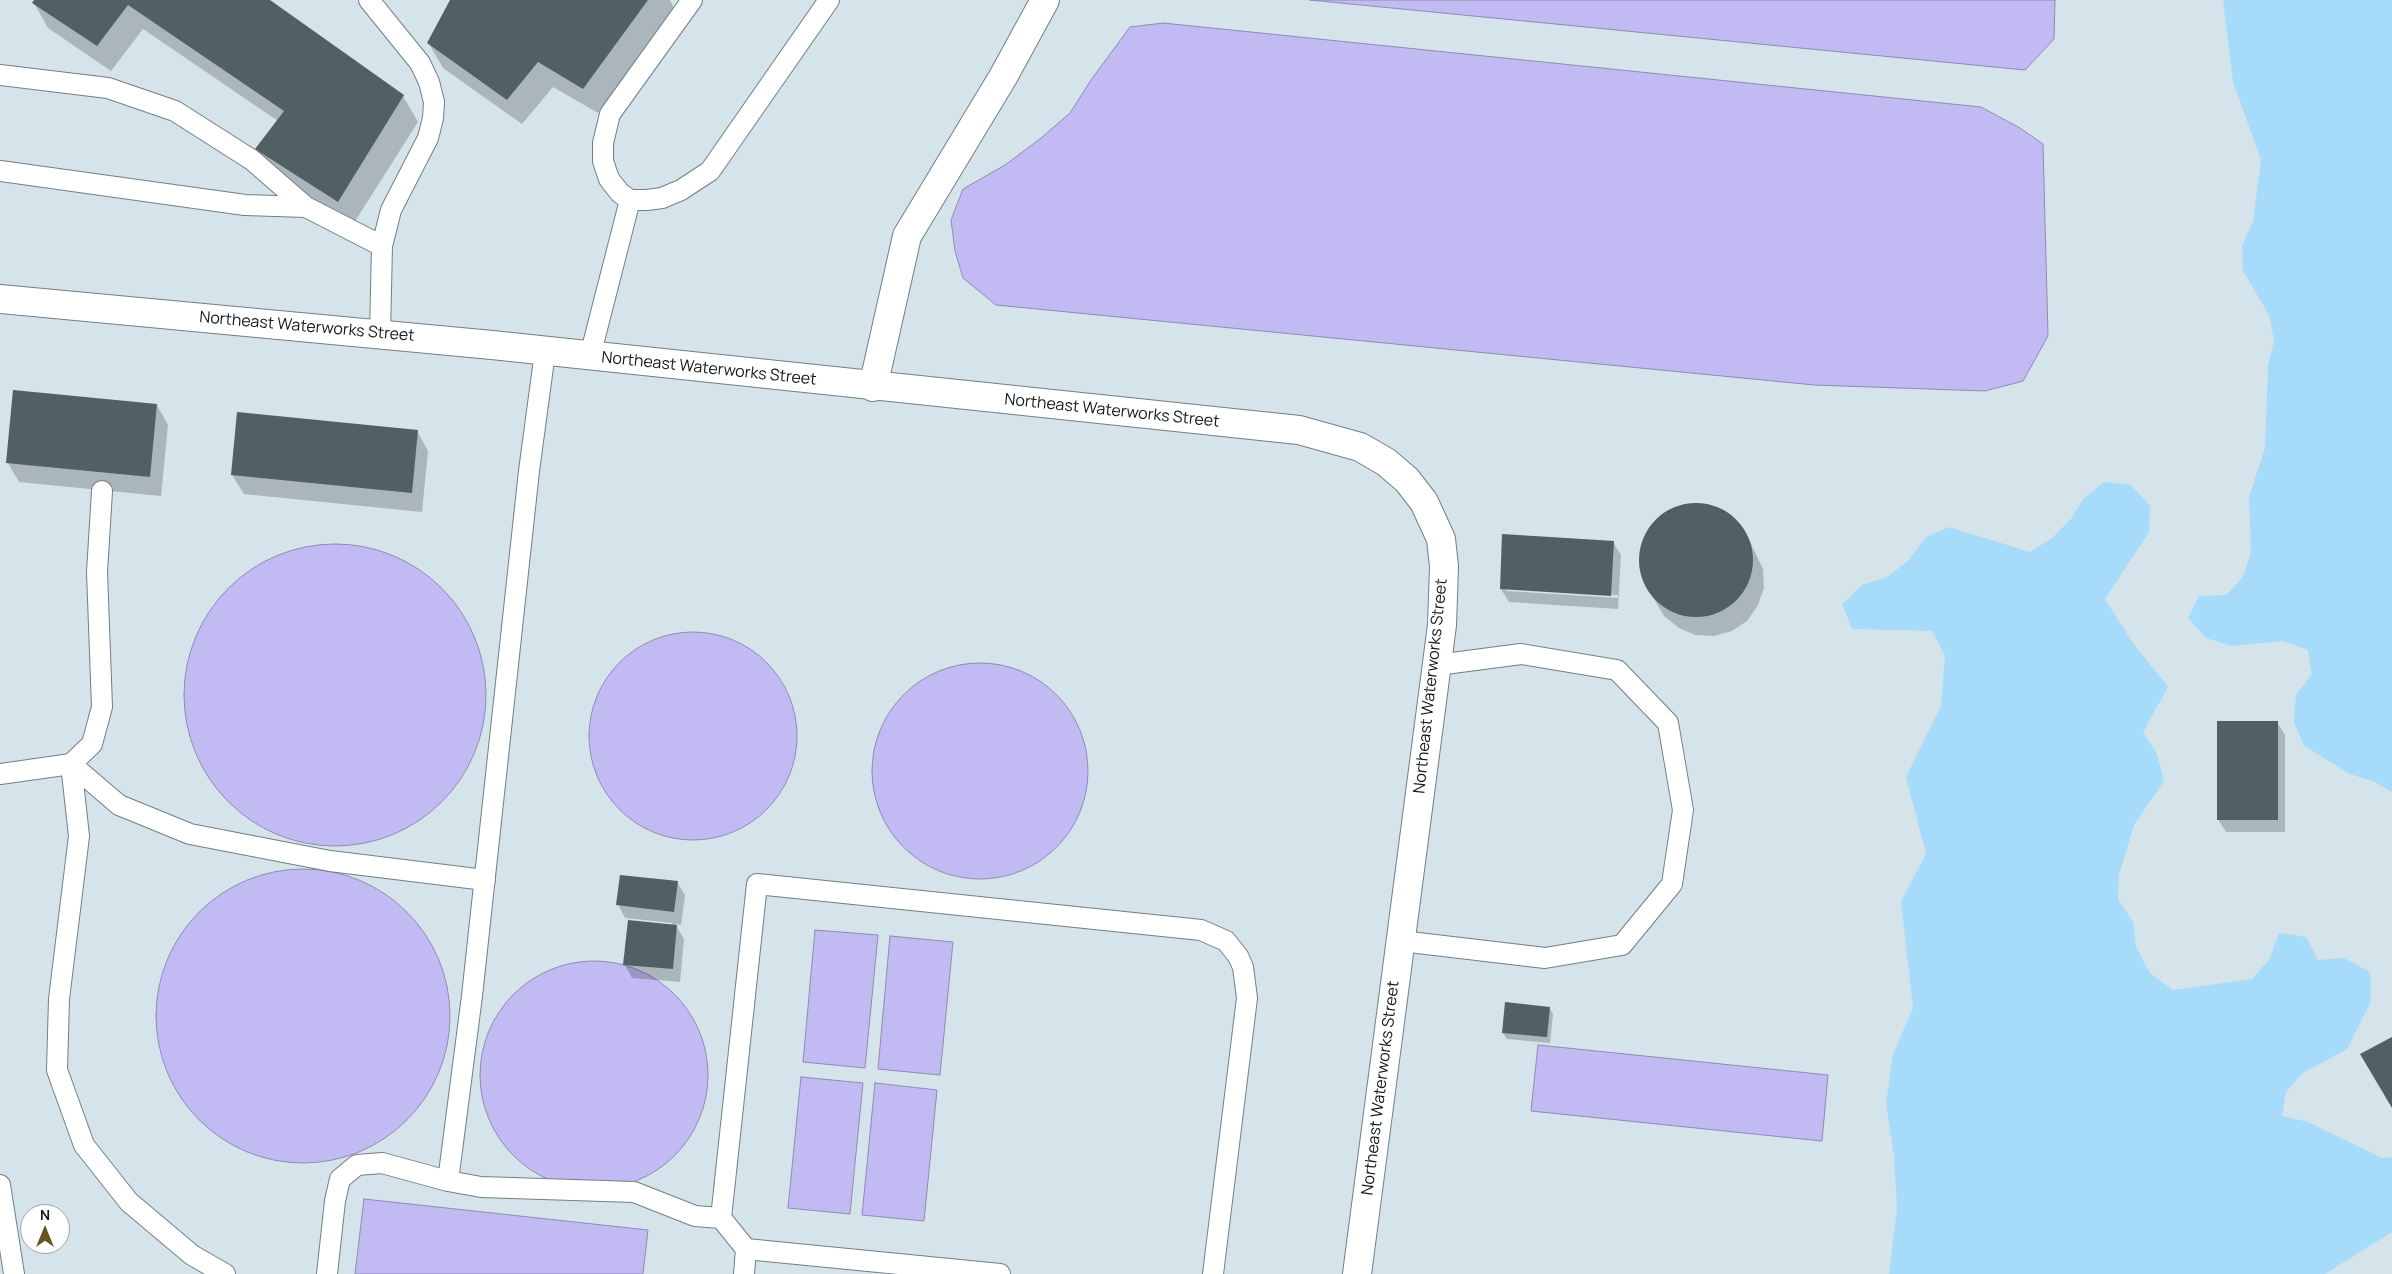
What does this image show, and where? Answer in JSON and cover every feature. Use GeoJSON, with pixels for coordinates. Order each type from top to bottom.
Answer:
{"type":"FeatureCollection","features":[{"type":"Feature","properties":{"kind":"street"},"geometry":{"type":"LineString","coordinates":[[873,387],[907,236],[1003,77],[1045,0]]}},
{"type":"Feature","properties":{"kind":"street","name":"Northeast Waterworks Street"},"geometry":{"type":"LineString","coordinates":[[0,299],[380,334],[1299,430],[1360,447],[1386,462],[1407,480],[1424,502],[1441,539],[1444,566],[1442,625],[1357,1274]]}},
{"type":"Feature","properties":{"kind":"lane"},"geometry":{"type":"LineString","coordinates":[[692,0],[610,114],[603,143],[603,161],[609,179],[620,193],[630,200],[662,198],[681,190],[710,171],[830,0]]}},
{"type":"Feature","properties":{"kind":"lane"},"geometry":{"type":"LineString","coordinates":[[372,1],[420,63],[430,82],[434,102],[433,118],[428,138],[391,210],[382,246],[380,334]]}},
{"type":"Feature","properties":{"kind":"lane"},"geometry":{"type":"LineString","coordinates":[[0,75],[108,88],[175,110],[252,160],[306,207],[382,246]]}},
{"type":"Feature","properties":{"kind":"lane"},"geometry":{"type":"LineString","coordinates":[[0,171],[245,205],[306,207]]}},
{"type":"Feature","properties":{"kind":"lane"},"geometry":{"type":"LineString","coordinates":[[590,356],[630,200]]}},
{"type":"Feature","properties":{"kind":"lane"},"geometry":{"type":"LineString","coordinates":[[448,1181],[485,880],[529,471],[545,352]]}},
{"type":"Feature","properties":{"kind":"lane"},"geometry":{"type":"LineString","coordinates":[[0,774],[71,764],[92,744],[102,707],[96,572],[102,491]]}},
{"type":"Feature","properties":{"kind":"lane"},"geometry":{"type":"LineString","coordinates":[[1400,941],[1544,958],[1622,944],[1672,884],[1683,810],[1668,723],[1616,670],[1521,654],[1436,665]]}},
{"type":"Feature","properties":{"kind":"lane"},"geometry":{"type":"LineString","coordinates":[[71,764],[119,805],[190,834],[330,861],[485,880]]}},
{"type":"Feature","properties":{"kind":"lane"},"geometry":{"type":"LineString","coordinates":[[71,764],[79,836],[59,999],[57,1070],[84,1145],[129,1202],[192,1255],[225,1274]]}},
{"type":"Feature","properties":{"kind":"lane"},"geometry":{"type":"LineString","coordinates":[[744,1274],[746,1249],[721,1218],[757,884],[1201,930],[1220,937],[1232,947],[1243,968],[1247,986],[1246,1014],[1213,1274]]}},
{"type":"Feature","properties":{"kind":"lane"},"geometry":{"type":"LineString","coordinates":[[327,1274],[334,1201],[340,1179],[357,1165],[382,1163],[448,1181],[481,1187],[634,1192],[695,1216],[721,1218]]}},
{"type":"Feature","properties":{"kind":"lane"},"geometry":{"type":"LineString","coordinates":[[0,1185],[14,1274]]}},
{"type":"Feature","properties":{"kind":"lane"},"geometry":{"type":"LineString","coordinates":[[746,1249],[1000,1274]]}},
{"type":"Feature","properties":{"kind":"shaded area"},"geometry":{"type":"Polygon","coordinates":[[[1310,0],[2055,0],[2054,39],[2025,70],[1310,0]]]}},
{"type":"Feature","properties":{"kind":"shaded area"},"geometry":{"type":"Polygon","coordinates":[[[2223,0],[2392,0],[2392,792],[2375,782],[2350,774],[2304,746],[2294,722],[2296,695],[2312,674],[2308,650],[2283,641],[2232,646],[2206,638],[2188,618],[2199,596],[2226,595],[2243,577],[2251,552],[2249,497],[2265,448],[2268,366],[2274,341],[2269,315],[2243,271],[2242,246],[2253,221],[2261,160],[2233,82],[2223,0]]]}},
{"type":"Feature","properties":{"kind":"shaded area"},"geometry":{"type":"Polygon","coordinates":[[[1163,23],[1981,107],[2020,128],[2043,144],[2048,336],[2023,381],[1985,391],[1814,385],[996,305],[963,278],[955,251],[951,220],[963,189],[1005,165],[1070,113],[1091,80],[1130,27],[1163,23]]]}},
{"type":"Feature","properties":{"kind":"shaded area"},"geometry":{"type":"Polygon","coordinates":[[[2104,482],[2131,485],[2150,506],[2149,532],[2105,599],[2133,643],[2168,687],[2143,732],[2157,754],[2164,781],[2134,825],[2119,875],[2118,899],[2133,922],[2136,947],[2150,973],[2173,990],[2252,979],[2269,960],[2279,933],[2306,937],[2318,960],[2344,958],[2370,972],[2371,1001],[2347,1049],[2303,1073],[2286,1092],[2282,1116],[2308,1122],[2382,1158],[2392,1157],[2392,1232],[2325,1274],[1889,1274],[1897,1209],[1894,1156],[1886,1104],[1893,1054],[1913,1008],[1901,901],[1926,854],[1906,777],[1941,706],[1945,655],[1932,631],[1852,629],[1842,604],[1862,585],[1887,577],[1908,561],[1926,537],[1949,527],[2030,552],[2052,538],[2071,519],[2084,498],[2104,482]]]}},
{"type":"Feature","properties":{"kind":"shaded area"},"geometry":{"type":"Polygon","coordinates":[[[320,544],[350,544],[379,550],[406,561],[431,578],[452,599],[469,624],[480,651],[484,665],[486,695],[484,725],[475,753],[461,779],[442,802],[419,821],[393,835],[365,844],[320,846],[291,840],[264,829],[239,812],[218,791],[201,766],[190,739],[184,710],[184,680],[190,651],[201,624],[218,599],[239,578],[264,561],[291,550],[320,544]]]}},
{"type":"Feature","properties":{"kind":"shaded area"},"geometry":{"type":"Polygon","coordinates":[[[683,632],[703,632],[723,636],[742,644],[767,662],[780,678],[789,696],[797,726],[793,766],[789,776],[780,794],[767,810],[751,823],[723,836],[703,840],[683,840],[663,836],[644,828],[619,810],[606,794],[593,766],[589,746],[589,726],[593,706],[601,687],[619,662],[635,649],[663,636],[683,632]]]}},
{"type":"Feature","properties":{"kind":"shaded area"},"geometry":{"type":"Polygon","coordinates":[[[969,663],[991,663],[1011,667],[1031,675],[1057,694],[1076,720],[1080,729],[1088,760],[1088,782],[1080,813],[1076,822],[1057,848],[1031,867],[1011,875],[991,879],[969,879],[949,875],[929,867],[911,855],[896,840],[884,822],[876,802],[872,782],[872,760],[876,740],[884,720],[896,702],[911,687],[929,675],[949,667],[969,663]]]}},
{"type":"Feature","properties":{"kind":"shaded area"},"geometry":{"type":"Polygon","coordinates":[[[289,869],[317,869],[346,875],[372,886],[396,902],[417,923],[433,947],[444,973],[450,1002],[450,1030],[444,1059],[439,1072],[425,1098],[407,1120],[372,1146],[346,1157],[317,1163],[289,1163],[260,1157],[234,1146],[210,1130],[189,1109],[173,1085],[162,1059],[156,1030],[156,1002],[162,973],[173,947],[189,923],[210,902],[234,886],[260,875],[289,869]]]}},
{"type":"Feature","properties":{"kind":"shaded area"},"geometry":{"type":"Polygon","coordinates":[[[815,930],[878,935],[865,1068],[803,1062],[815,930]]]}},
{"type":"Feature","properties":{"kind":"shaded area"},"geometry":{"type":"Polygon","coordinates":[[[890,936],[953,942],[940,1075],[878,1069],[890,936]]]}},
{"type":"Feature","properties":{"kind":"shaded area"},"geometry":{"type":"Polygon","coordinates":[[[594,961],[616,963],[648,974],[675,994],[695,1021],[706,1053],[708,1075],[706,1097],[695,1129],[675,1156],[648,1176],[616,1187],[594,1189],[572,1187],[540,1176],[513,1156],[493,1129],[482,1097],[480,1075],[482,1053],[493,1021],[513,994],[540,974],[572,963],[594,961]]]}},
{"type":"Feature","properties":{"kind":"shaded area"},"geometry":{"type":"Polygon","coordinates":[[[1538,1045],[1828,1075],[1822,1141],[1531,1111],[1538,1045]]]}},
{"type":"Feature","properties":{"kind":"shaded area"},"geometry":{"type":"Polygon","coordinates":[[[801,1077],[863,1083],[850,1214],[788,1208],[801,1077]]]}},
{"type":"Feature","properties":{"kind":"shaded area"},"geometry":{"type":"Polygon","coordinates":[[[875,1083],[937,1090],[924,1221],[862,1215],[875,1083]]]}},
{"type":"Feature","properties":{"kind":"shaded area"},"geometry":{"type":"Polygon","coordinates":[[[364,1199],[648,1230],[643,1274],[355,1274],[364,1199]]]}},
{"type":"Feature","properties":{"kind":"building"},"geometry":{"type":"Polygon","coordinates":[[[34,0],[270,0],[404,95],[338,202],[255,149],[284,111],[128,5],[97,46],[32,3],[34,0]]]}},
{"type":"Feature","properties":{"kind":"building"},"geometry":{"type":"Polygon","coordinates":[[[450,0],[648,0],[583,89],[538,62],[507,100],[427,43],[450,0]]]}},
{"type":"Feature","properties":{"kind":"building"},"geometry":{"type":"Polygon","coordinates":[[[13,390],[157,404],[150,477],[6,463],[13,390]]]}},
{"type":"Feature","properties":{"kind":"building"},"geometry":{"type":"Polygon","coordinates":[[[237,412],[418,430],[412,493],[231,475],[237,412]]]}},
{"type":"Feature","properties":{"kind":"building"},"geometry":{"type":"Polygon","coordinates":[[[1696,503],[1718,507],[1736,520],[1749,538],[1753,560],[1749,582],[1736,600],[1718,613],[1696,617],[1674,613],[1656,600],[1643,582],[1639,560],[1643,538],[1656,520],[1674,507],[1696,503]]]}},
{"type":"Feature","properties":{"kind":"building"},"geometry":{"type":"Polygon","coordinates":[[[1502,534],[1614,541],[1611,596],[1500,589],[1502,534]]]}},
{"type":"Feature","properties":{"kind":"building"},"geometry":{"type":"Polygon","coordinates":[[[2217,721],[2278,721],[2278,820],[2217,820],[2217,721]]]}},
{"type":"Feature","properties":{"kind":"building"},"geometry":{"type":"Polygon","coordinates":[[[620,875],[678,881],[674,912],[616,905],[620,875]]]}},
{"type":"Feature","properties":{"kind":"building"},"geometry":{"type":"Polygon","coordinates":[[[628,920],[677,925],[673,969],[623,965],[628,920]]]}},
{"type":"Feature","properties":{"kind":"building"},"geometry":{"type":"Polygon","coordinates":[[[1505,1002],[1550,1007],[1547,1037],[1502,1033],[1505,1002]]]}},
{"type":"Feature","properties":{"kind":"building"},"geometry":{"type":"Polygon","coordinates":[[[2392,1037],[2392,1108],[2360,1054],[2392,1037]]]}}]}
